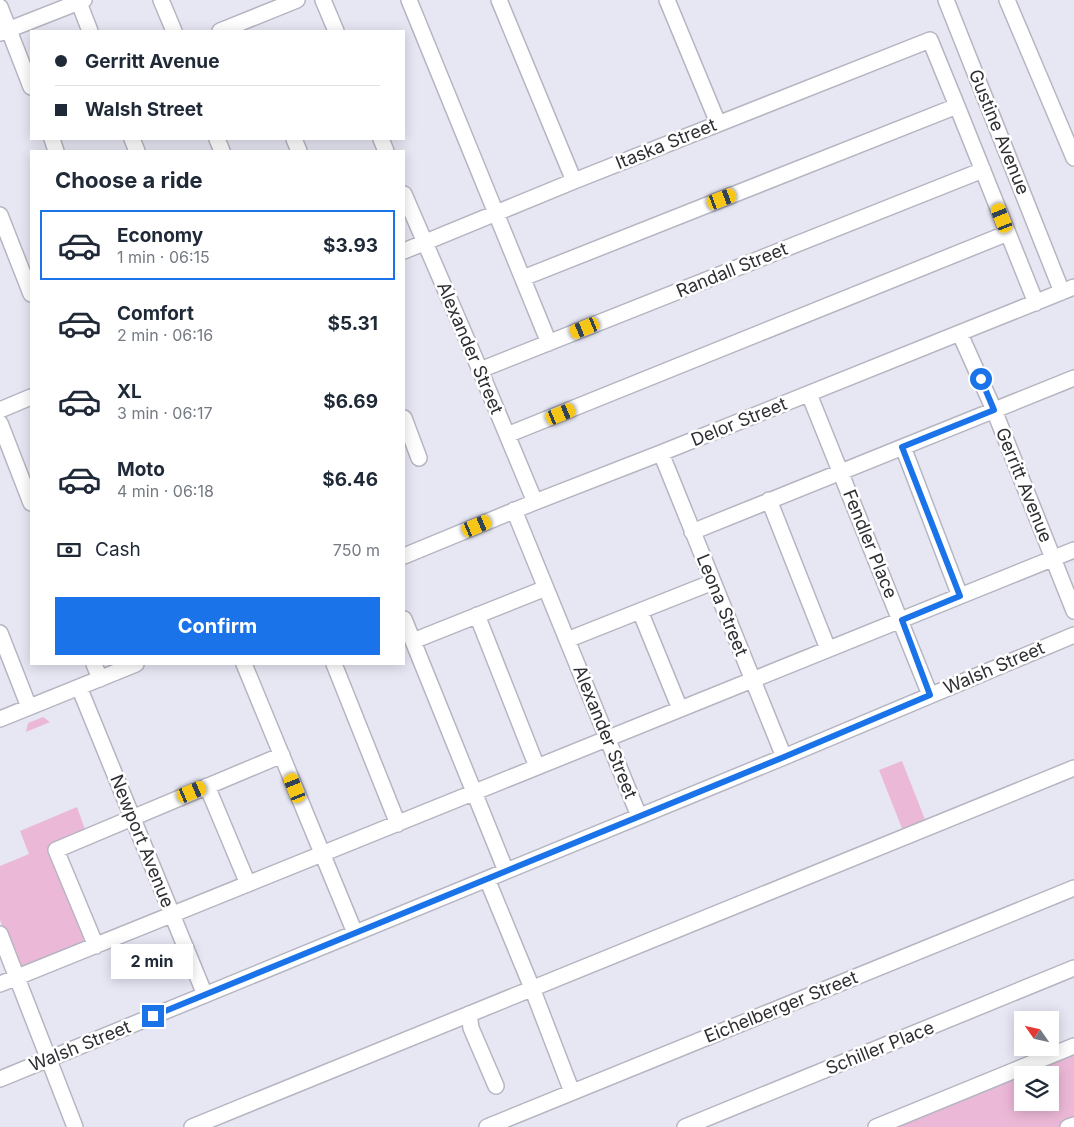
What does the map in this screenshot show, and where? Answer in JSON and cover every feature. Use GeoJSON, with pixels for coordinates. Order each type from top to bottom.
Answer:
{"type":"FeatureCollection","features":[{"type":"Feature","properties":{"kind":"street"},"geometry":{"type":"LineString","coordinates":[[161,0],[174,30]]}},
{"type":"Feature","properties":{"kind":"street"},"geometry":{"type":"LineString","coordinates":[[226,30],[249,26],[298,0]]}},
{"type":"Feature","properties":{"kind":"street"},"geometry":{"type":"LineString","coordinates":[[323,0],[336,30]]}},
{"type":"Feature","properties":{"kind":"street"},"geometry":{"type":"LineString","coordinates":[[409,0],[549,343]]}},
{"type":"Feature","properties":{"kind":"street"},"geometry":{"type":"LineString","coordinates":[[499,0],[574,181]]}},
{"type":"Feature","properties":{"kind":"street"},"geometry":{"type":"LineString","coordinates":[[667,0],[718,123]]}},
{"type":"Feature","properties":{"kind":"street","name":"Gustine Avenue"},"geometry":{"type":"LineString","coordinates":[[946,0],[1068,290]]}},
{"type":"Feature","properties":{"kind":"street"},"geometry":{"type":"LineString","coordinates":[[1008,0],[1074,158]]}},
{"type":"Feature","properties":{"kind":"street"},"geometry":{"type":"LineString","coordinates":[[4,31],[80,1],[90,30]]}},
{"type":"Feature","properties":{"kind":"street"},"geometry":{"type":"LineString","coordinates":[[0,8],[4,31],[30,85]]}},
{"type":"Feature","properties":{"kind":"street","name":"Itaska Street"},"geometry":{"type":"LineString","coordinates":[[405,251],[718,123],[930,40],[957,106]]}},
{"type":"Feature","properties":{"kind":"street"},"geometry":{"type":"LineString","coordinates":[[523,278],[957,106],[1036,303]]}},
{"type":"Feature","properties":{"kind":"street","name":"Randall Street"},"geometry":{"type":"LineString","coordinates":[[480,370],[983,170]]}},
{"type":"Feature","properties":{"kind":"street","name":"Alexander Street"},"geometry":{"type":"LineString","coordinates":[[405,196],[535,502]]}},
{"type":"Feature","properties":{"kind":"street"},"geometry":{"type":"LineString","coordinates":[[0,215],[30,291]]}},
{"type":"Feature","properties":{"kind":"street"},"geometry":{"type":"LineString","coordinates":[[507,435],[1008,233]]}},
{"type":"Feature","properties":{"kind":"street","name":"Delor Street"},"geometry":{"type":"LineString","coordinates":[[405,556],[514,510],[1068,290]]}},
{"type":"Feature","properties":{"kind":"street","name":"Gerritt Avenue"},"geometry":{"type":"LineString","coordinates":[[960,334],[994,410],[1074,611]]}},
{"type":"Feature","properties":{"kind":"street"},"geometry":{"type":"LineString","coordinates":[[692,532],[1074,378]]}},
{"type":"Feature","properties":{"kind":"street","name":"Fendler Place"},"geometry":{"type":"LineString","coordinates":[[809,394],[902,620],[930,695]]}},
{"type":"Feature","properties":{"kind":"street"},"geometry":{"type":"LineString","coordinates":[[0,410],[30,397]]}},
{"type":"Feature","properties":{"kind":"street"},"geometry":{"type":"LineString","coordinates":[[405,421],[419,458]]}},
{"type":"Feature","properties":{"kind":"street"},"geometry":{"type":"LineString","coordinates":[[0,423],[30,500]]}},
{"type":"Feature","properties":{"kind":"street"},"geometry":{"type":"LineString","coordinates":[[902,447],[960,596]]}},
{"type":"Feature","properties":{"kind":"street","name":"Leona Street"},"geometry":{"type":"LineString","coordinates":[[661,453],[784,757]]}},
{"type":"Feature","properties":{"kind":"street"},"geometry":{"type":"LineString","coordinates":[[769,500],[828,650]]}},
{"type":"Feature","properties":{"kind":"street","name":"Alexander Street"},"geometry":{"type":"LineString","coordinates":[[514,510],[639,816]]}},
{"type":"Feature","properties":{"kind":"street"},"geometry":{"type":"LineString","coordinates":[[0,984],[1074,550]]}},
{"type":"Feature","properties":{"kind":"street"},"geometry":{"type":"LineString","coordinates":[[567,640],[713,582]]}},
{"type":"Feature","properties":{"kind":"street"},"geometry":{"type":"LineString","coordinates":[[413,641],[546,588]]}},
{"type":"Feature","properties":{"kind":"street"},"geometry":{"type":"LineString","coordinates":[[640,611],[680,709]]}},
{"type":"Feature","properties":{"kind":"street"},"geometry":{"type":"LineString","coordinates":[[477,615],[537,767]]}},
{"type":"Feature","properties":{"kind":"street"},"geometry":{"type":"LineString","coordinates":[[405,621],[506,871]]}},
{"type":"Feature","properties":{"kind":"street"},"geometry":{"type":"LineString","coordinates":[[0,633],[29,707]]}},
{"type":"Feature","properties":{"kind":"street","name":"Walsh Street"},"geometry":{"type":"LineString","coordinates":[[0,1079],[784,757],[1074,635]]}},
{"type":"Feature","properties":{"kind":"street"},"geometry":{"type":"LineString","coordinates":[[94,665],[100,679]]}},
{"type":"Feature","properties":{"kind":"street"},"geometry":{"type":"LineString","coordinates":[[0,719],[134,665]]}},
{"type":"Feature","properties":{"kind":"street"},"geometry":{"type":"LineString","coordinates":[[244,665],[355,933]]}},
{"type":"Feature","properties":{"kind":"street"},"geometry":{"type":"LineString","coordinates":[[334,665],[398,824]]}},
{"type":"Feature","properties":{"kind":"street","name":"Newport Avenue"},"geometry":{"type":"LineString","coordinates":[[79,687],[205,995]]}},
{"type":"Feature","properties":{"kind":"street"},"geometry":{"type":"LineString","coordinates":[[96,946],[56,850],[282,755]]}},
{"type":"Feature","properties":{"kind":"street"},"geometry":{"type":"LineString","coordinates":[[192,1127],[1074,768]]}},
{"type":"Feature","properties":{"kind":"street"},"geometry":{"type":"LineString","coordinates":[[207,786],[248,884]]}},
{"type":"Feature","properties":{"kind":"street"},"geometry":{"type":"LineString","coordinates":[[487,879],[572,1092]]}},
{"type":"Feature","properties":{"kind":"street","name":"Eichelberger Street"},"geometry":{"type":"LineString","coordinates":[[487,1127],[1074,888]]}},
{"type":"Feature","properties":{"kind":"street"},"geometry":{"type":"LineString","coordinates":[[0,934],[75,1127]]}},
{"type":"Feature","properties":{"kind":"street","name":"Schiller Place"},"geometry":{"type":"LineString","coordinates":[[685,1127],[1074,968]]}},
{"type":"Feature","properties":{"kind":"street"},"geometry":{"type":"LineString","coordinates":[[469,1014],[471,1028],[496,1086]]}},
{"type":"Feature","properties":{"kind":"street"},"geometry":{"type":"LineString","coordinates":[[876,1127],[1074,1046]]}},
{"type":"Feature","properties":{"kind":"street"},"geometry":{"type":"LineString","coordinates":[[1068,1127],[1074,1125]]}},
{"type":"Feature","properties":{"kind":"shaded area"},"geometry":{"type":"Polygon","coordinates":[[[43,717],[50,722],[26,732],[28,723],[43,717]]]}},
{"type":"Feature","properties":{"kind":"shaded area"},"geometry":{"type":"Polygon","coordinates":[[[902,761],[926,822],[903,831],[879,770],[902,761]]]}},
{"type":"Feature","properties":{"kind":"shaded area"},"geometry":{"type":"Polygon","coordinates":[[[77,807],[86,832],[52,845],[89,942],[20,970],[0,920],[0,866],[29,854],[20,831],[77,807]]]}},
{"type":"Feature","properties":{"kind":"shaded area"},"geometry":{"type":"Polygon","coordinates":[[[1074,1051],[1074,1127],[887,1127],[1014,1075],[1014,1111],[1059,1111],[1059,1066],[1037,1066],[1074,1051]]]}},
{"type":"Feature","properties":{"kind":"route"},"geometry":{"type":"LineString","coordinates":[[153,1016],[784,757],[930,695],[902,620],[960,596],[902,447],[994,410],[981,379]]}}]}
